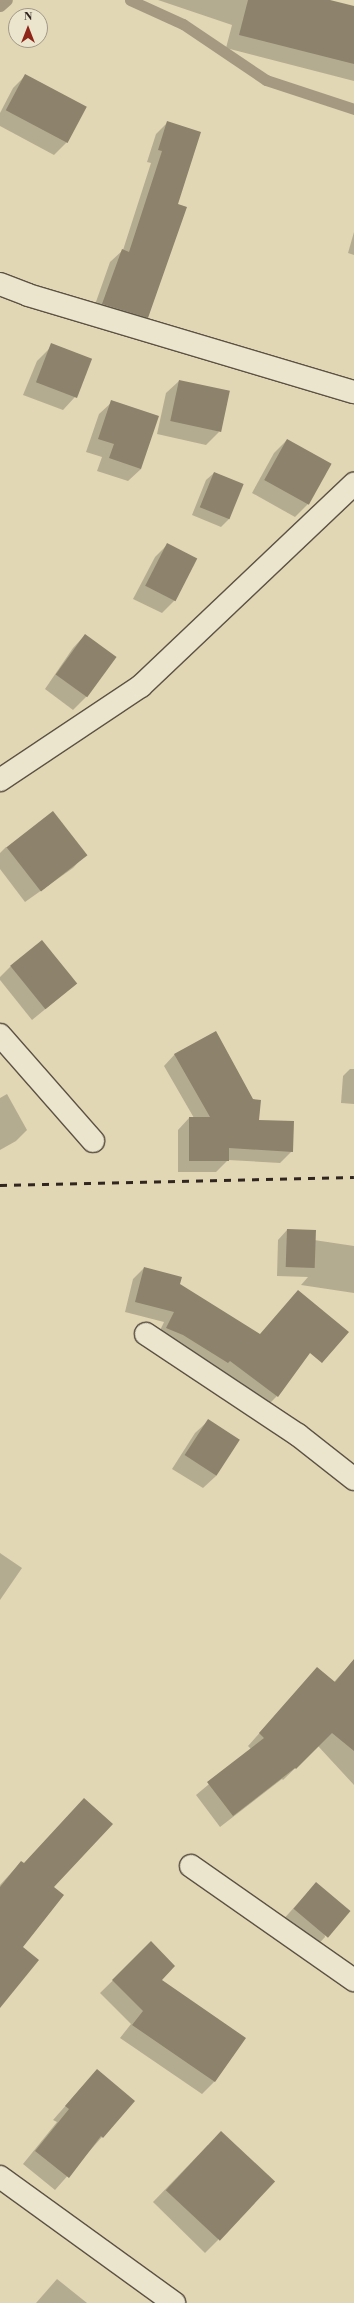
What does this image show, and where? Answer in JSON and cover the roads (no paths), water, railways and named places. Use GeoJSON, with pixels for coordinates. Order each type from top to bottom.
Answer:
{"type":"FeatureCollection","features":[{"type":"Feature","properties":{"kind":"street"},"geometry":{"type":"LineString","coordinates":[[0,284],[28,295],[354,392]]}},
{"type":"Feature","properties":{"kind":"street"},"geometry":{"type":"LineString","coordinates":[[0,780],[141,686],[354,484]]}},
{"type":"Feature","properties":{"kind":"street"},"geometry":{"type":"LineString","coordinates":[[0,1035],[93,1141]]}},
{"type":"Feature","properties":{"kind":"street"},"geometry":{"type":"LineString","coordinates":[[146,1334],[298,1435],[354,1479]]}},
{"type":"Feature","properties":{"kind":"street"},"geometry":{"type":"LineString","coordinates":[[191,1866],[354,1980]]}},
{"type":"Feature","properties":{"kind":"street"},"geometry":{"type":"LineString","coordinates":[[0,2177],[174,2303]]}},
{"type":"Feature","properties":{"kind":"waterway"},"geometry":{"type":"LineString","coordinates":[[0,6],[7,0]]}},
{"type":"Feature","properties":{"kind":"waterway"},"geometry":{"type":"LineString","coordinates":[[130,0],[183,24],[266,80],[354,109]]}},
{"type":"Feature","properties":{"kind":"railway"},"geometry":{"type":"LineString","coordinates":[[0,1185],[354,1177]]}}]}
